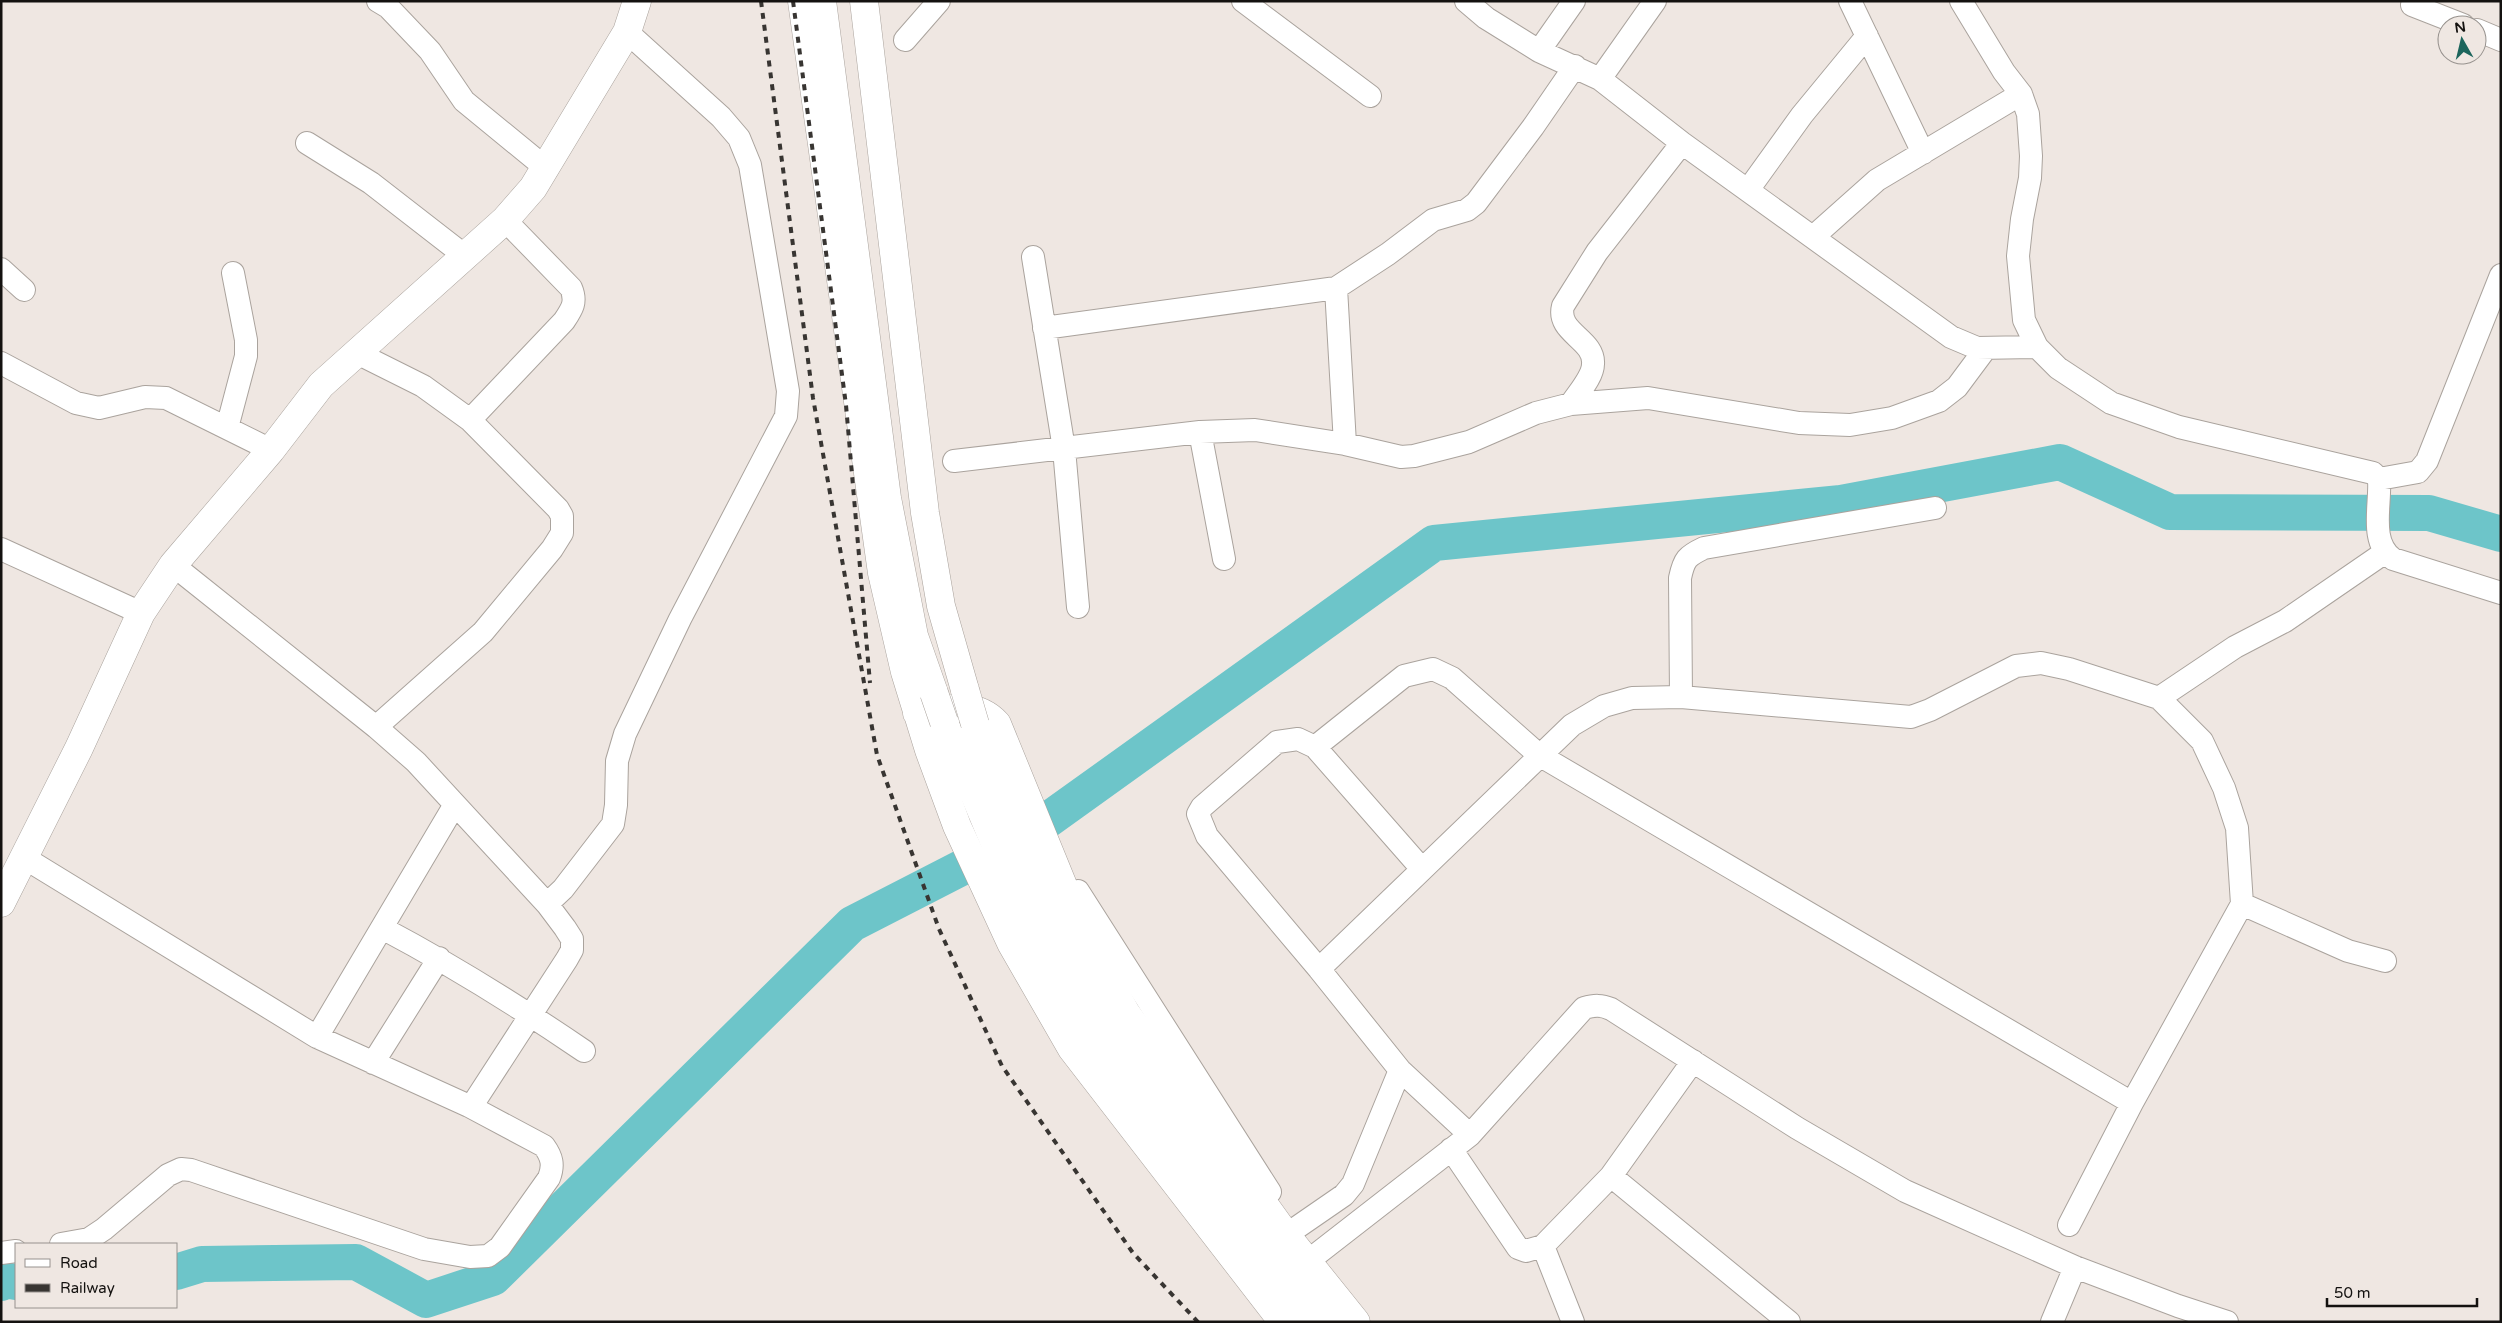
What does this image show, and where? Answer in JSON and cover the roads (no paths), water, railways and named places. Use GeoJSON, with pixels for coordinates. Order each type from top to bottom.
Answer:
{"type":"FeatureCollection","features":[{"type":"Feature","properties":{"kind":"main road"},"geometry":{"type":"LineString","coordinates":[[802,1],[882,573],[904,672],[926,703],[944,722],[975,794],[1055,903],[1084,937],[1126,1013],[1356,1322]]}},
{"type":"Feature","properties":{"kind":"main road"},"geometry":{"type":"LineString","coordinates":[[822,1],[888,498],[926,703],[957,826],[1011,943],[1072,1050],[1283,1322]]}},
{"type":"Feature","properties":{"kind":"main road"},"geometry":{"type":"LineString","coordinates":[[864,1],[925,513],[941,606],[975,724],[1012,788]]}},
{"type":"Feature","properties":{"kind":"main road"},"geometry":{"type":"LineString","coordinates":[[1,903],[79,748],[141,613],[173,566],[271,450],[321,385],[505,220],[546,170],[627,32],[635,2]]}},
{"type":"Feature","properties":{"kind":"main road"},"geometry":{"type":"LineString","coordinates":[[926,703],[961,707],[987,713],[997,724],[1012,788],[1055,903],[1111,1027],[1328,1322]]}},
{"type":"Feature","properties":{"kind":"main road"},"geometry":{"type":"LineString","coordinates":[[1055,903],[1089,1042],[1184,1165],[1298,1322]]}},
{"type":"Feature","properties":{"kind":"street"},"geometry":{"type":"LineString","coordinates":[[378,1],[388,8],[430,51],[464,101],[546,170]]}},
{"type":"Feature","properties":{"kind":"street"},"geometry":{"type":"LineString","coordinates":[[905,40],[939,1]]}},
{"type":"Feature","properties":{"kind":"street"},"geometry":{"type":"LineString","coordinates":[[1466,1],[1486,18],[1539,51],[1600,79],[1682,143],[1951,337],[1977,348],[2037,347]]}},
{"type":"Feature","properties":{"kind":"street"},"geometry":{"type":"LineString","coordinates":[[1539,51],[1574,1]]}},
{"type":"Feature","properties":{"kind":"street"},"geometry":{"type":"LineString","coordinates":[[1600,79],[1655,1]]}},
{"type":"Feature","properties":{"kind":"street"},"geometry":{"type":"LineString","coordinates":[[1850,1],[1922,153]]}},
{"type":"Feature","properties":{"kind":"street"},"geometry":{"type":"LineString","coordinates":[[1961,1],[2004,72],[2020,94],[2028,114],[2031,156],[2018,256],[2024,320],[2037,347],[2058,368],[2111,403],[2179,427],[2373,472],[2379,484],[2381,543],[2393,559],[2501,593]]}},
{"type":"Feature","properties":{"kind":"street"},"geometry":{"type":"LineString","coordinates":[[1245,2],[1370,96]]}},
{"type":"Feature","properties":{"kind":"street"},"geometry":{"type":"LineString","coordinates":[[2412,5],[2438,15]]}},
{"type":"Feature","properties":{"kind":"street"},"geometry":{"type":"LineString","coordinates":[[547,904],[563,889],[613,824],[618,761],[625,734],[680,618],[786,416],[788,392],[760,221],[750,165],[739,138],[721,117],[627,32]]}},
{"type":"Feature","properties":{"kind":"street"},"geometry":{"type":"LineString","coordinates":[[2487,34],[2501,40]]}},
{"type":"Feature","properties":{"kind":"street"},"geometry":{"type":"LineString","coordinates":[[1748,190],[1802,115],[1867,36]]}},
{"type":"Feature","properties":{"kind":"street"},"geometry":{"type":"LineString","coordinates":[[1044,328],[1336,288],[1388,254],[1433,220],[1467,210],[1476,203],[1575,66]]}},
{"type":"Feature","properties":{"kind":"street"},"geometry":{"type":"LineString","coordinates":[[1813,237],[1877,180],[2020,94]]}},
{"type":"Feature","properties":{"kind":"street"},"geometry":{"type":"LineString","coordinates":[[306,143],[370,183],[465,256]]}},
{"type":"Feature","properties":{"kind":"street"},"geometry":{"type":"LineString","coordinates":[[1571,404],[1592,371],[1594,364],[1591,352],[1563,323],[1561,314],[1563,306],[1596,252],[1682,143]]}},
{"type":"Feature","properties":{"kind":"street"},"geometry":{"type":"LineString","coordinates":[[470,420],[564,321],[572,309],[575,298],[571,288],[505,220]]}},
{"type":"Feature","properties":{"kind":"street"},"geometry":{"type":"LineString","coordinates":[[1033,257],[1064,449],[1078,607]]}},
{"type":"Feature","properties":{"kind":"street"},"geometry":{"type":"LineString","coordinates":[[1,269],[24,290]]}},
{"type":"Feature","properties":{"kind":"street"},"geometry":{"type":"LineString","coordinates":[[227,428],[246,356],[246,340],[233,273]]}},
{"type":"Feature","properties":{"kind":"street"},"geometry":{"type":"LineString","coordinates":[[2379,484],[2418,472],[2427,461],[2501,276]]}},
{"type":"Feature","properties":{"kind":"street"},"geometry":{"type":"LineString","coordinates":[[1336,288],[1345,444]]}},
{"type":"Feature","properties":{"kind":"street"},"geometry":{"type":"LineString","coordinates":[[954,461],[1200,432],[1269,431],[1345,444],[1401,457],[1414,456],[1469,442],[1521,418],[1571,404],[1648,398],[1799,423],[1850,425],[1892,418],[1938,401],[1957,387],[1986,348]]}},
{"type":"Feature","properties":{"kind":"street"},"geometry":{"type":"LineString","coordinates":[[357,353],[423,386],[470,420],[558,509],[562,516],[562,533],[552,549],[482,632],[376,727]]}},
{"type":"Feature","properties":{"kind":"street"},"geometry":{"type":"LineString","coordinates":[[1,363],[76,403],[99,408],[153,396],[166,398],[271,450]]}},
{"type":"Feature","properties":{"kind":"street"},"geometry":{"type":"LineString","coordinates":[[1200,432],[1224,558]]}},
{"type":"Feature","properties":{"kind":"street"},"geometry":{"type":"LineString","coordinates":[[1681,697],[1680,578],[1683,565],[1689,554],[1704,548],[1935,508]]}},
{"type":"Feature","properties":{"kind":"street"},"geometry":{"type":"LineString","coordinates":[[2159,698],[2235,647],[2285,621],[2381,543]]}},
{"type":"Feature","properties":{"kind":"street"},"geometry":{"type":"LineString","coordinates":[[1,549],[141,613]]}},
{"type":"Feature","properties":{"kind":"street"},"geometry":{"type":"LineString","coordinates":[[173,566],[376,727],[416,762],[454,806],[547,904],[572,939],[572,950],[532,1016],[471,1107]]}},
{"type":"Feature","properties":{"kind":"street"},"geometry":{"type":"LineString","coordinates":[[1319,969],[1539,755],[1572,725],[1604,706],[1632,698],[1681,697],[1911,717],[1930,710],[2016,666],[2041,663],[2069,668],[2159,698],[2202,741],[2224,788],[2237,828],[2242,904],[2132,1103],[2069,1225]]}},
{"type":"Feature","properties":{"kind":"street"},"geometry":{"type":"LineString","coordinates":[[1315,747],[1404,676],[1434,669],[1452,678],[1539,755],[2132,1103]]}},
{"type":"Feature","properties":{"kind":"street"},"geometry":{"type":"LineString","coordinates":[[1422,869],[1315,747],[1298,739],[1277,742],[1202,807],[1198,814],[1207,836],[1319,969],[1400,1070],[1470,1135]]}},
{"type":"Feature","properties":{"kind":"street"},"geometry":{"type":"LineString","coordinates":[[317,1037],[454,806]]}},
{"type":"Feature","properties":{"kind":"street"},"geometry":{"type":"LineString","coordinates":[[23,857],[317,1037],[471,1107],[544,1146],[550,1155],[553,1167],[549,1178],[500,1247],[488,1256],[470,1257],[424,1249],[191,1170],[181,1169],[168,1174],[97,1234],[89,1238],[66,1243]]}},
{"type":"Feature","properties":{"kind":"street"},"geometry":{"type":"LineString","coordinates":[[2242,904],[2348,951],[2385,961]]}},
{"type":"Feature","properties":{"kind":"street"},"geometry":{"type":"LineString","coordinates":[[382,928],[439,958],[584,1051]]}},
{"type":"Feature","properties":{"kind":"street"},"geometry":{"type":"LineString","coordinates":[[373,1063],[439,958]]}},
{"type":"Feature","properties":{"kind":"street"},"geometry":{"type":"LineString","coordinates":[[1308,1260],[1470,1135],[1584,1008],[1594,1005],[1611,1009],[1797,1128],[1905,1192],[2075,1267],[2178,1306],[2227,1322]]}},
{"type":"Feature","properties":{"kind":"street"},"geometry":{"type":"LineString","coordinates":[[1452,1149],[1518,1248],[1526,1251],[1543,1246],[1611,1176],[1693,1061]]}},
{"type":"Feature","properties":{"kind":"street"},"geometry":{"type":"LineString","coordinates":[[1290,1232],[1344,1195],[1354,1184],[1400,1070]]}},
{"type":"Feature","properties":{"kind":"street"},"geometry":{"type":"LineString","coordinates":[[1611,1176],[1789,1322]]}},
{"type":"Feature","properties":{"kind":"street"},"geometry":{"type":"LineString","coordinates":[[1543,1246],[1572,1322]]}},
{"type":"Feature","properties":{"kind":"street"},"geometry":{"type":"LineString","coordinates":[[1,1253],[15,1251]]}},
{"type":"Feature","properties":{"kind":"street"},"geometry":{"type":"LineString","coordinates":[[2052,1322],[2075,1267]]}},
{"type":"Feature","properties":{"kind":"waterway"},"geometry":{"type":"LineString","coordinates":[[178,1271],[202,1264],[356,1262],[426,1300],[493,1278],[852,924],[1031,832],[1434,543],[1841,503],[2060,462],[2170,512],[2429,513],[2501,534]]}},
{"type":"Feature","properties":{"kind":"waterway"},"geometry":{"type":"LineString","coordinates":[[1,1283],[4,1280],[15,1282]]}},
{"type":"Feature","properties":{"kind":"railway"},"geometry":{"type":"LineString","coordinates":[[761,1],[813,398],[877,755],[939,929],[1002,1066],[1133,1253],[1198,1322]]}},
{"type":"Feature","properties":{"kind":"railway"},"geometry":{"type":"LineString","coordinates":[[793,1],[846,405],[870,683]]}}]}
